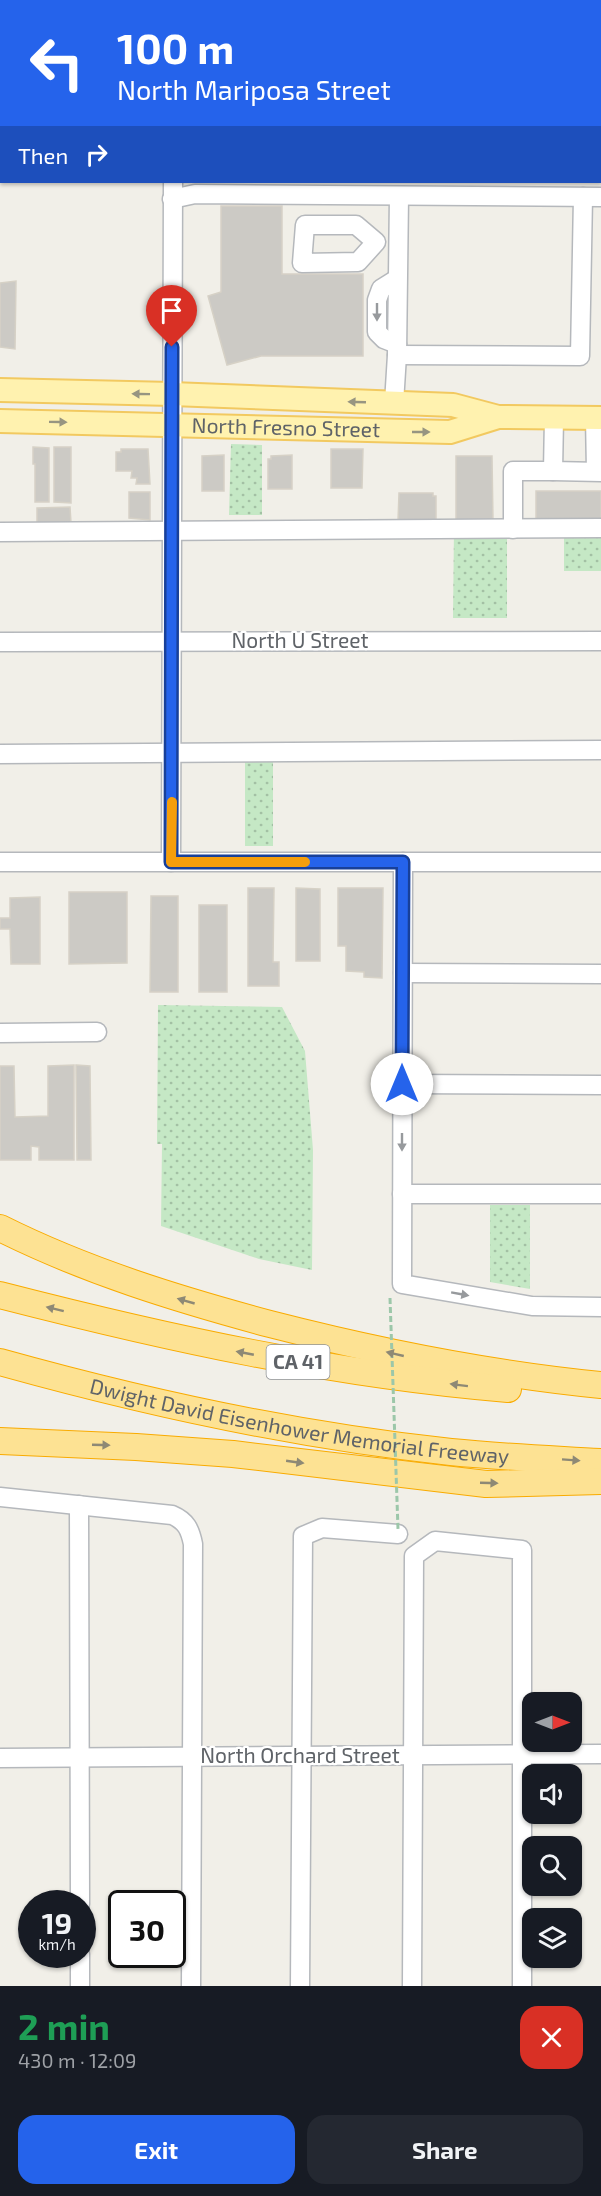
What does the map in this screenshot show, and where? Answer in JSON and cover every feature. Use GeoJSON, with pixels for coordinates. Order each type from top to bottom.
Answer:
{"type":"FeatureCollection","features":[{"type":"Feature","properties":{"kind":"highway"},"geometry":{"type":"LineString","coordinates":[[0,1228],[82,1265],[154,1291],[328,1339],[415,1359],[601,1385]]}},
{"type":"Feature","properties":{"kind":"highway","name":"CA 41"},"geometry":{"type":"LineString","coordinates":[[0,1295],[245,1353],[338,1369],[469,1386],[601,1397]]}},
{"type":"Feature","properties":{"kind":"highway","name":"Dwight David Eisenhower Memorial Freeway"},"geometry":{"type":"LineString","coordinates":[[0,1362],[58,1378],[267,1425],[451,1452],[601,1462]]}},
{"type":"Feature","properties":{"kind":"highway"},"geometry":{"type":"LineString","coordinates":[[0,1367],[58,1378]]}},
{"type":"Feature","properties":{"kind":"highway"},"geometry":{"type":"LineString","coordinates":[[0,1442],[136,1447],[233,1454],[486,1484],[601,1481]]}},
{"type":"Feature","properties":{"kind":"main road","name":"North Fresno Street"},"geometry":{"type":"LineString","coordinates":[[0,390],[453,405],[498,417],[598,418]]}},
{"type":"Feature","properties":{"kind":"main road","name":"North Fresno Street"},"geometry":{"type":"LineString","coordinates":[[0,421],[450,432],[498,417]]}},
{"type":"Feature","properties":{"kind":"street"},"geometry":{"type":"LineString","coordinates":[[171,862],[172,190],[195,194],[592,197],[580,356],[397,349]]}},
{"type":"Feature","properties":{"kind":"street"},"geometry":{"type":"LineString","coordinates":[[394,403],[399,196]]}},
{"type":"Feature","properties":{"kind":"street"},"geometry":{"type":"LineString","coordinates":[[375,242],[399,242]]}},
{"type":"Feature","properties":{"kind":"street"},"geometry":{"type":"LineString","coordinates":[[553,471],[554,418]]}},
{"type":"Feature","properties":{"kind":"street"},"geometry":{"type":"LineString","coordinates":[[513,529],[513,471],[599,471],[598,418]]}},
{"type":"Feature","properties":{"kind":"street"},"geometry":{"type":"LineString","coordinates":[[0,532],[601,528]]}},
{"type":"Feature","properties":{"kind":"street","name":"North U Street"},"geometry":{"type":"LineString","coordinates":[[0,642],[601,641]]}},
{"type":"Feature","properties":{"kind":"street"},"geometry":{"type":"LineString","coordinates":[[0,754],[601,750]]}},
{"type":"Feature","properties":{"kind":"street"},"geometry":{"type":"LineString","coordinates":[[0,862],[601,862]]}},
{"type":"Feature","properties":{"kind":"street"},"geometry":{"type":"LineString","coordinates":[[403,862],[402,1284],[532,1306],[601,1307]]}},
{"type":"Feature","properties":{"kind":"street"},"geometry":{"type":"LineString","coordinates":[[403,973],[601,974]]}},
{"type":"Feature","properties":{"kind":"street"},"geometry":{"type":"LineString","coordinates":[[0,1033],[97,1032]]}},
{"type":"Feature","properties":{"kind":"street"},"geometry":{"type":"LineString","coordinates":[[402,1084],[601,1084]]}},
{"type":"Feature","properties":{"kind":"street"},"geometry":{"type":"LineString","coordinates":[[402,1194],[601,1194]]}},
{"type":"Feature","properties":{"kind":"street"},"geometry":{"type":"LineString","coordinates":[[0,1497],[172,1515],[186,1523],[193,1544],[191,1986]]}},
{"type":"Feature","properties":{"kind":"street"},"geometry":{"type":"LineString","coordinates":[[79,1505],[80,1890]]}},
{"type":"Feature","properties":{"kind":"street"},"geometry":{"type":"LineString","coordinates":[[300,1986],[303,1536],[322,1528],[398,1531]]}},
{"type":"Feature","properties":{"kind":"street"},"geometry":{"type":"LineString","coordinates":[[412,1986],[414,1556],[435,1541],[522,1550],[522,1986]]}},
{"type":"Feature","properties":{"kind":"street","name":"North Orchard Street"},"geometry":{"type":"LineString","coordinates":[[0,1758],[601,1754]]}},
{"type":"Feature","properties":{"kind":"street"},"geometry":{"type":"LineString","coordinates":[[80,1968],[80,1986]]}},
{"type":"Feature","properties":{"kind":"path"},"geometry":{"type":"LineString","coordinates":[[390,1298],[398,1531]]}},
{"type":"Feature","properties":{"kind":"green space"},"geometry":{"type":"Polygon","coordinates":[[[231,444],[262,445],[262,515],[229,515],[231,444]]]}},
{"type":"Feature","properties":{"kind":"green space"},"geometry":{"type":"Polygon","coordinates":[[[454,527],[507,527],[507,618],[453,618],[454,527]]]}},
{"type":"Feature","properties":{"kind":"green space"},"geometry":{"type":"Polygon","coordinates":[[[564,528],[601,528],[601,571],[564,571],[564,528]]]}},
{"type":"Feature","properties":{"kind":"green space"},"geometry":{"type":"Polygon","coordinates":[[[245,755],[273,755],[273,846],[245,846],[245,755]]]}},
{"type":"Feature","properties":{"kind":"green space"},"geometry":{"type":"Polygon","coordinates":[[[158,1005],[282,1007],[305,1051],[313,1150],[312,1270],[259,1259],[161,1226],[162,1144],[157,1144],[158,1005]]]}},
{"type":"Feature","properties":{"kind":"green space"},"geometry":{"type":"Polygon","coordinates":[[[490,1205],[530,1205],[530,1289],[490,1282],[490,1205]]]}},
{"type":"Feature","properties":{"kind":"building"},"geometry":{"type":"Polygon","coordinates":[[[221,206],[282,206],[282,274],[363,274],[363,356],[261,356],[227,365],[208,296],[221,292],[221,206]]]}},
{"type":"Feature","properties":{"kind":"building"},"geometry":{"type":"Polygon","coordinates":[[[16,281],[15,349],[0,347],[0,283],[16,281]]]}},
{"type":"Feature","properties":{"kind":"building"},"geometry":{"type":"Polygon","coordinates":[[[33,447],[49,448],[49,502],[35,502],[33,447]]]}},
{"type":"Feature","properties":{"kind":"building"},"geometry":{"type":"Polygon","coordinates":[[[54,447],[71,447],[71,503],[54,502],[54,447]]]}},
{"type":"Feature","properties":{"kind":"building"},"geometry":{"type":"Polygon","coordinates":[[[121,449],[148,449],[150,484],[136,484],[137,478],[131,478],[132,471],[116,471],[116,452],[121,452],[121,449]]]}},
{"type":"Feature","properties":{"kind":"building"},"geometry":{"type":"Polygon","coordinates":[[[331,449],[363,449],[362,488],[331,488],[331,449]]]}},
{"type":"Feature","properties":{"kind":"building"},"geometry":{"type":"Polygon","coordinates":[[[224,455],[224,491],[202,491],[202,456],[224,455]]]}},
{"type":"Feature","properties":{"kind":"building"},"geometry":{"type":"Polygon","coordinates":[[[292,455],[292,489],[268,489],[268,459],[271,459],[271,456],[292,455]]]}},
{"type":"Feature","properties":{"kind":"building"},"geometry":{"type":"Polygon","coordinates":[[[456,456],[492,456],[493,521],[456,521],[456,456]]]}},
{"type":"Feature","properties":{"kind":"building"},"geometry":{"type":"Polygon","coordinates":[[[536,491],[601,491],[601,522],[536,521],[536,491]]]}},
{"type":"Feature","properties":{"kind":"building"},"geometry":{"type":"Polygon","coordinates":[[[129,492],[150,492],[150,520],[129,518],[129,492]]]}},
{"type":"Feature","properties":{"kind":"building"},"geometry":{"type":"Polygon","coordinates":[[[399,493],[433,493],[433,496],[436,496],[436,522],[398,521],[399,493]]]}},
{"type":"Feature","properties":{"kind":"building"},"geometry":{"type":"Polygon","coordinates":[[[70,507],[71,523],[37,524],[37,508],[70,507]]]}},
{"type":"Feature","properties":{"kind":"building"},"geometry":{"type":"Polygon","coordinates":[[[248,888],[274,888],[273,962],[279,962],[279,986],[248,986],[248,888]]]}},
{"type":"Feature","properties":{"kind":"building"},"geometry":{"type":"Polygon","coordinates":[[[296,888],[320,889],[320,961],[296,961],[296,888]]]}},
{"type":"Feature","properties":{"kind":"building"},"geometry":{"type":"Polygon","coordinates":[[[338,888],[383,888],[382,978],[364,977],[364,972],[346,971],[346,946],[338,946],[338,888]]]}},
{"type":"Feature","properties":{"kind":"building"},"geometry":{"type":"Polygon","coordinates":[[[69,892],[127,892],[127,963],[69,964],[69,892]]]}},
{"type":"Feature","properties":{"kind":"building"},"geometry":{"type":"Polygon","coordinates":[[[151,896],[178,896],[178,992],[150,992],[151,896]]]}},
{"type":"Feature","properties":{"kind":"building"},"geometry":{"type":"Polygon","coordinates":[[[40,897],[40,964],[11,964],[10,929],[0,929],[0,918],[10,918],[10,898],[40,897]]]}},
{"type":"Feature","properties":{"kind":"building"},"geometry":{"type":"Polygon","coordinates":[[[199,905],[227,905],[227,992],[199,992],[199,905]]]}},
{"type":"Feature","properties":{"kind":"building"},"geometry":{"type":"Polygon","coordinates":[[[74,1065],[74,1160],[39,1160],[39,1147],[31,1146],[31,1160],[0,1160],[0,1066],[14,1066],[15,1117],[48,1116],[48,1066],[74,1065]]]}},
{"type":"Feature","properties":{"kind":"building"},"geometry":{"type":"Polygon","coordinates":[[[76,1065],[90,1066],[91,1160],[77,1160],[76,1065]]]}},
{"type":"Feature","properties":{"kind":"slow traffic"},"geometry":{"type":"LineString","coordinates":[[172,802],[171,862],[305,862]]}},
{"type":"Feature","properties":{"kind":"route"},"geometry":{"type":"LineString","coordinates":[[172,347],[171,862],[403,862],[402,1084]]}}]}
